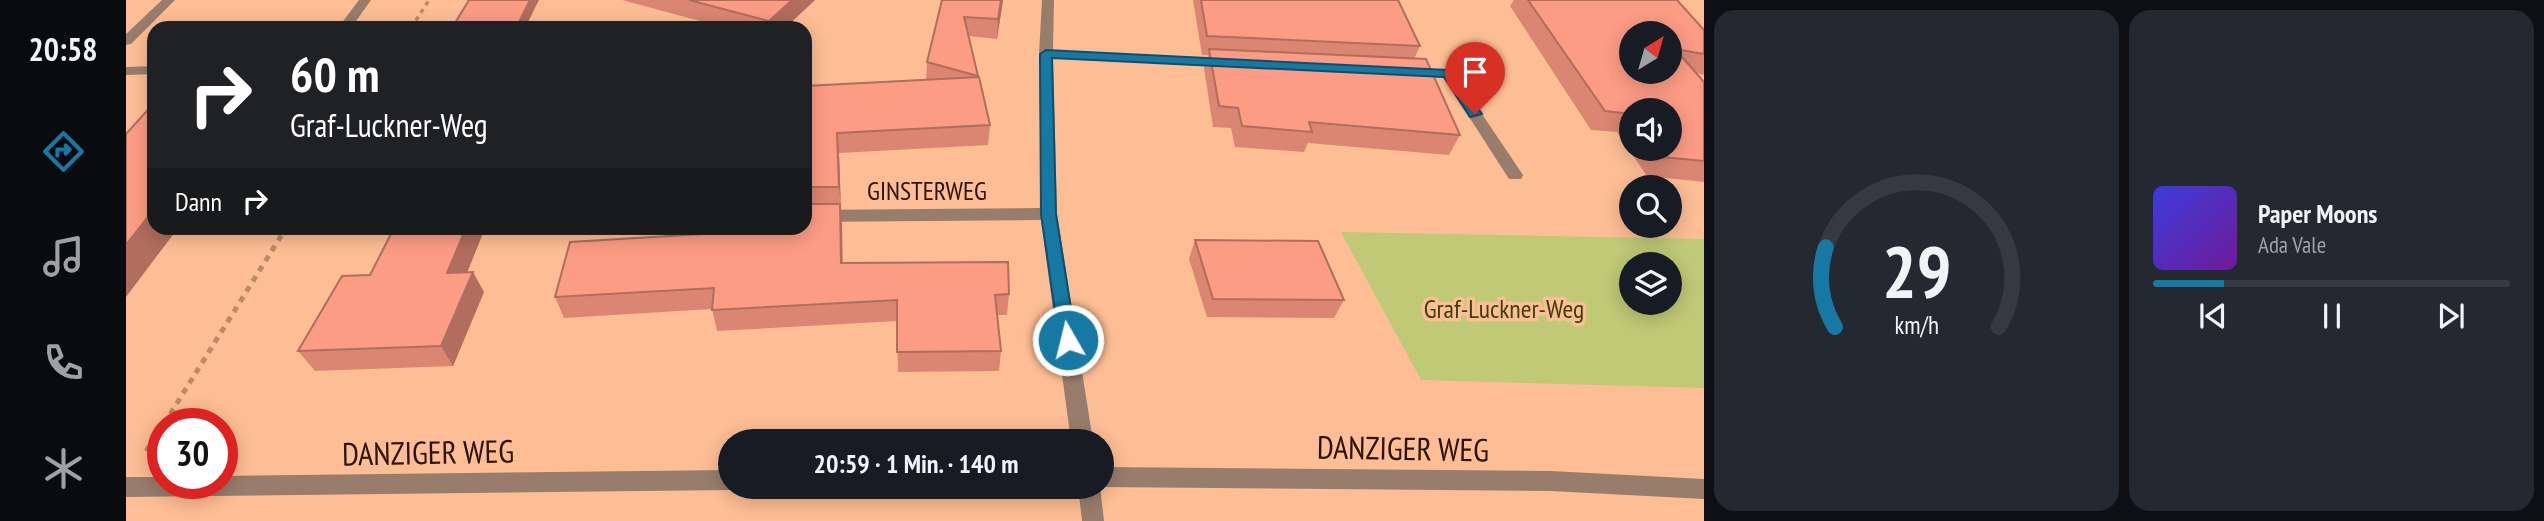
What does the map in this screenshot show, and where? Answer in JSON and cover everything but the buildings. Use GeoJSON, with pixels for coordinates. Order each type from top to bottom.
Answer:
{"type":"FeatureCollection","features":[{"type":"Feature","properties":{"kind":"street"},"geometry":{"type":"LineString","coordinates":[[126,41],[169,0]]}},
{"type":"Feature","properties":{"kind":"street"},"geometry":{"type":"LineString","coordinates":[[349,21],[365,0]]}},
{"type":"Feature","properties":{"kind":"street"},"geometry":{"type":"LineString","coordinates":[[1048,0],[1046,54],[1049,214],[1080,429]]}},
{"type":"Feature","properties":{"kind":"street"},"geometry":{"type":"LineString","coordinates":[[1046,54],[1240,64]]}},
{"type":"Feature","properties":{"kind":"street"},"geometry":{"type":"LineString","coordinates":[[126,71],[147,70]]}},
{"type":"Feature","properties":{"kind":"street"},"geometry":{"type":"LineString","coordinates":[[1392,71],[1448,74],[1516,175]]}},
{"type":"Feature","properties":{"kind":"street","name":"GINSTERWEG"},"geometry":{"type":"LineString","coordinates":[[812,216],[1049,214]]}},
{"type":"Feature","properties":{"kind":"street","name":"DANZIGER WEG"},"geometry":{"type":"LineString","coordinates":[[1114,477],[1551,481],[1704,489]]}},
{"type":"Feature","properties":{"kind":"street","name":"DANZIGER WEG"},"geometry":{"type":"LineString","coordinates":[[126,487],[718,480]]}},
{"type":"Feature","properties":{"kind":"street"},"geometry":{"type":"LineString","coordinates":[[1090,499],[1093,521]]}},
{"type":"Feature","properties":{"kind":"path"},"geometry":{"type":"LineString","coordinates":[[416,21],[429,0]]}},
{"type":"Feature","properties":{"kind":"path"},"geometry":{"type":"LineString","coordinates":[[174,408],[282,235]]}},
{"type":"Feature","properties":{"kind":"green space","name":"Graf-Luckner-Weg"},"geometry":{"type":"Polygon","coordinates":[[[1341,232],[1704,239],[1704,388],[1421,380],[1341,232]]]}},
{"type":"Feature","properties":{"kind":"route"},"geometry":{"type":"LineString","coordinates":[[1068,340],[1049,214],[1046,54],[1448,74],[1475,114]]}}]}
